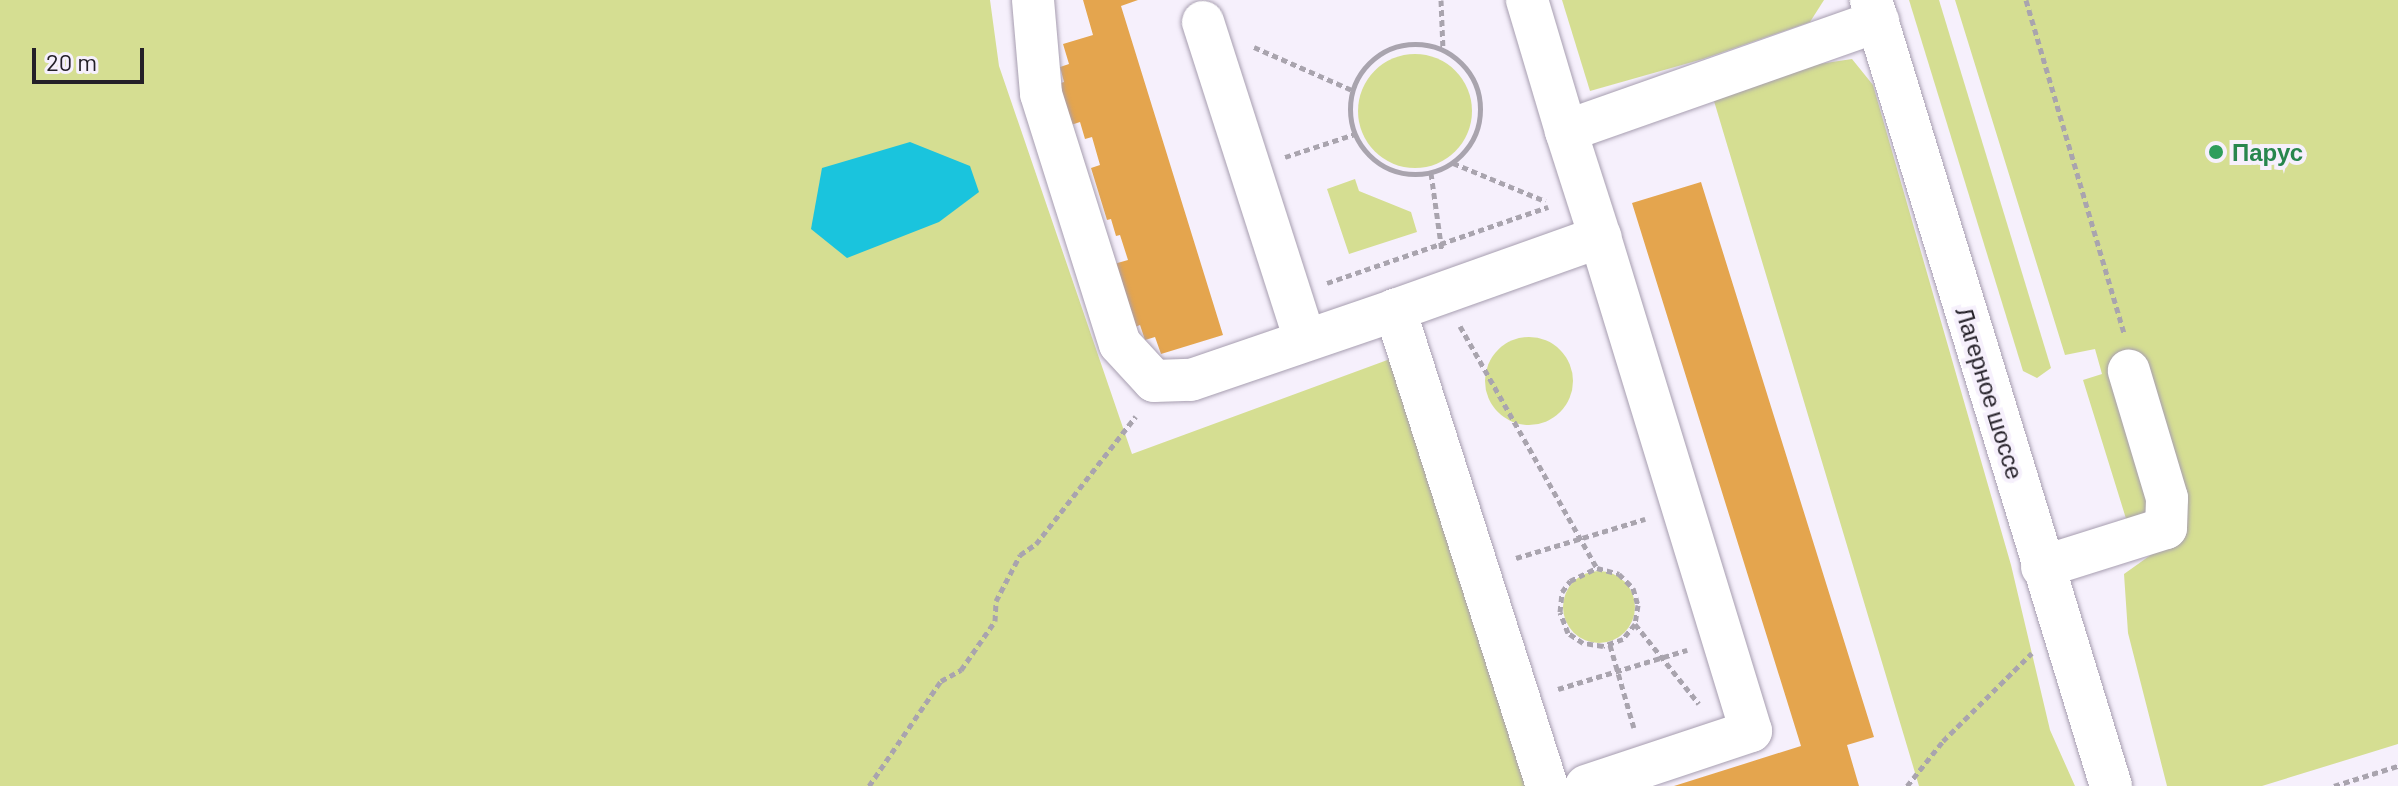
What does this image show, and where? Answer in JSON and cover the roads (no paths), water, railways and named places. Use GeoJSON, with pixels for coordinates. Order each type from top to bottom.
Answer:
{"type":"FeatureCollection","features":[{"type":"Feature","properties":{"kind":"street"},"geometry":{"type":"LineString","coordinates":[[1033,0],[1041,94],[1106,300],[1120,344],[1154,381],[1191,380],[1600,237]]}},
{"type":"Feature","properties":{"kind":"street"},"geometry":{"type":"LineString","coordinates":[[1527,0],[1751,731],[1644,764],[1586,786]]}},
{"type":"Feature","properties":{"kind":"street"},"geometry":{"type":"LineString","coordinates":[[1566,131],[1674,80],[1874,10]]}},
{"type":"Feature","properties":{"kind":"street","name":"Лагерное шоссе"},"geometry":{"type":"LineString","coordinates":[[1874,10],[2111,786]]}},
{"type":"Feature","properties":{"kind":"street"},"geometry":{"type":"LineString","coordinates":[[1203,22],[1305,339]]}},
{"type":"Feature","properties":{"kind":"street"},"geometry":{"type":"LineString","coordinates":[[1395,310],[1547,786]]}},
{"type":"Feature","properties":{"kind":"street"},"geometry":{"type":"LineString","coordinates":[[2042,567],[2166,528],[2167,498],[2129,371]]}},
{"type":"Feature","properties":{"kind":"water"},"geometry":{"type":"Polygon","coordinates":[[[910,142],[970,166],[979,192],[939,222],[847,258],[811,229],[822,168],[910,142]]]}},
{"type":"Feature","properties":{"kind":"place","name":"Парус"},"geometry":{"type":"Point","coordinates":[2216,152]}}]}
